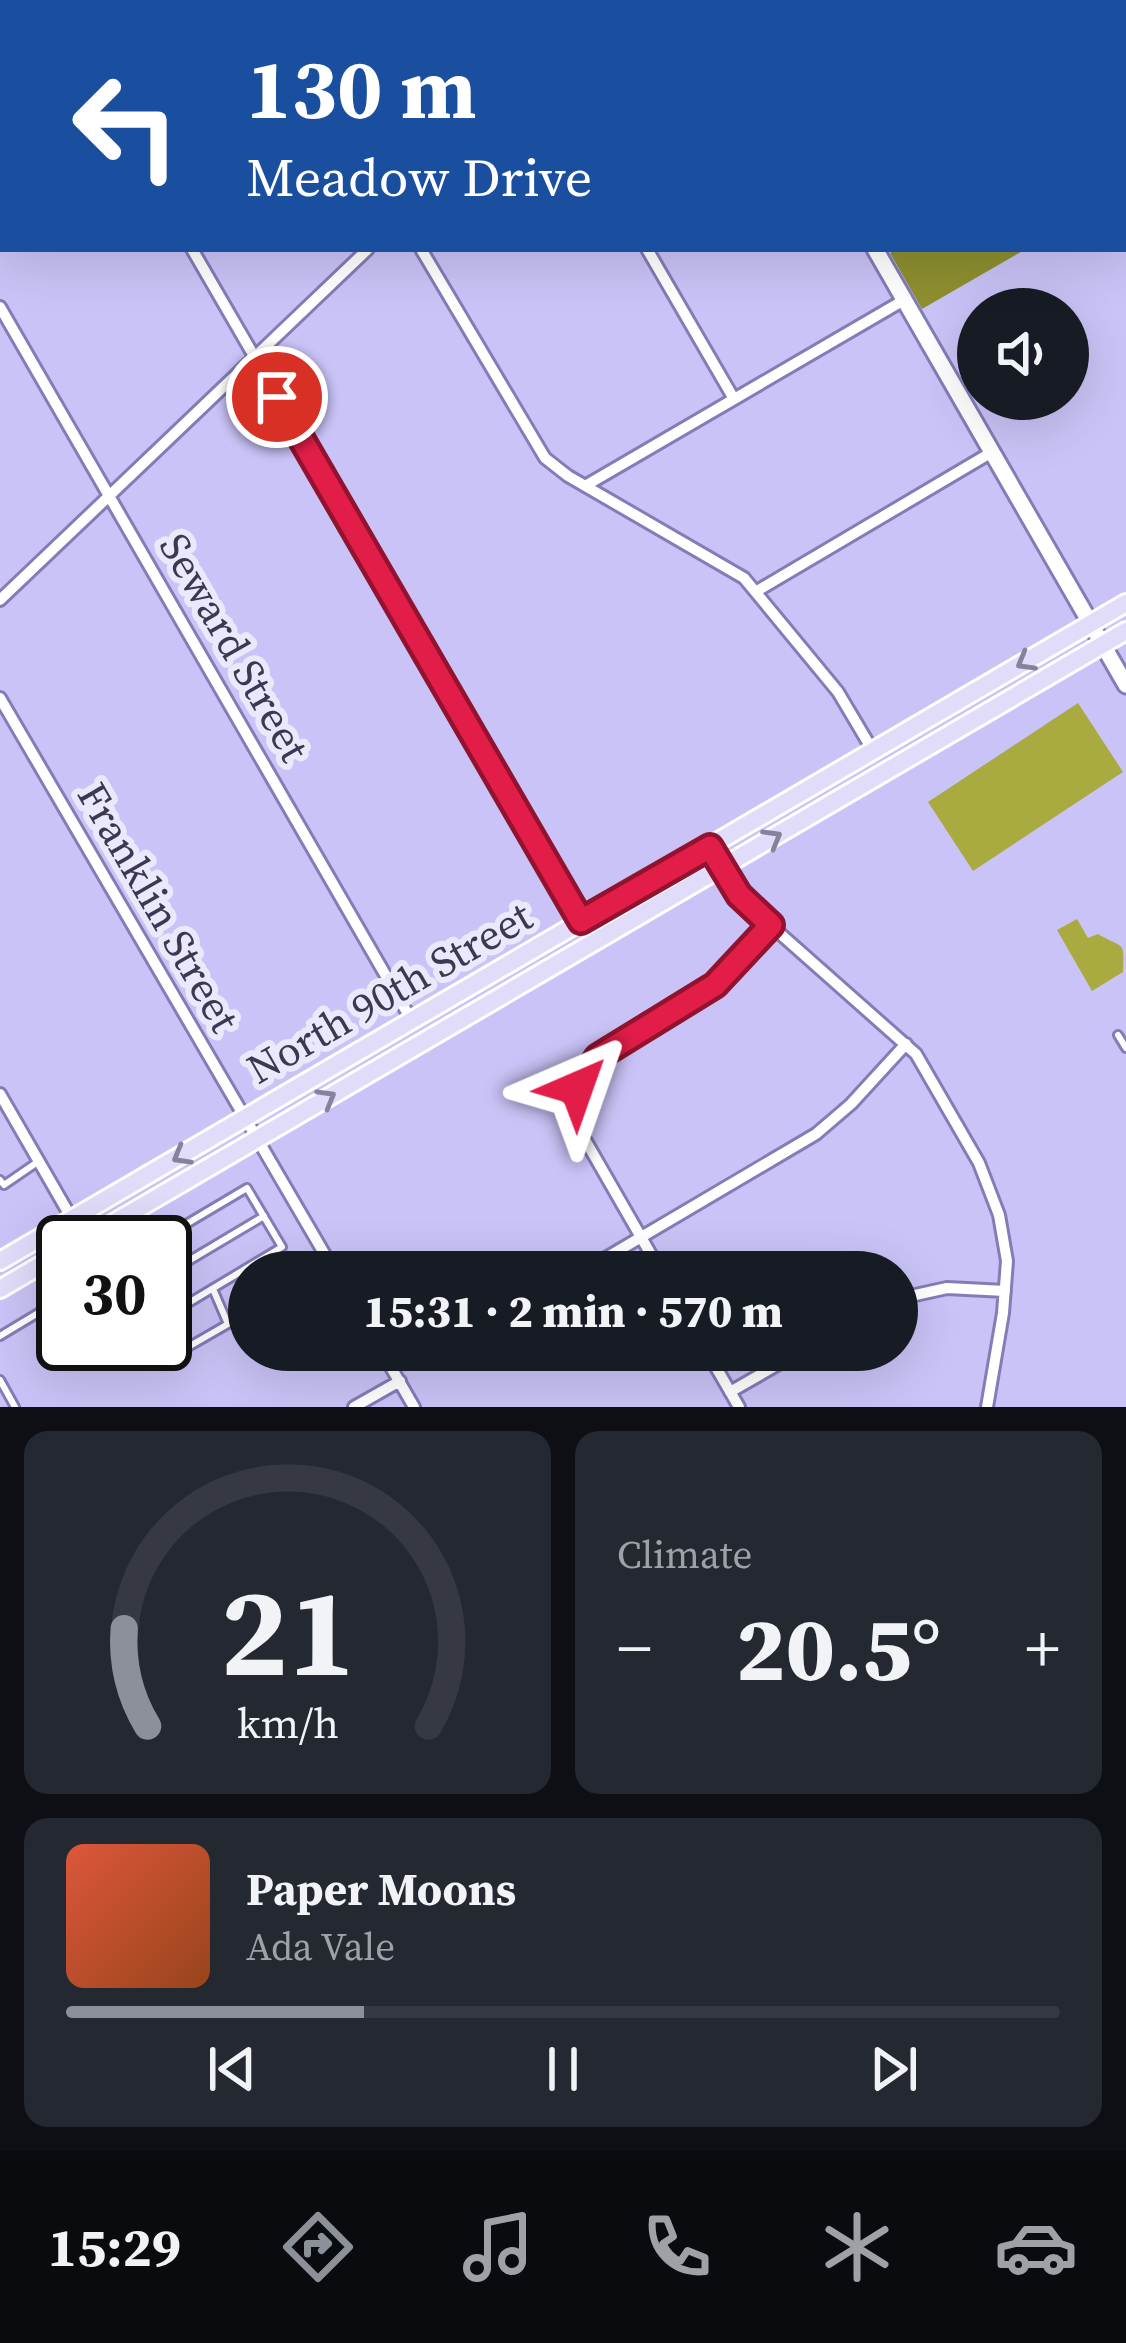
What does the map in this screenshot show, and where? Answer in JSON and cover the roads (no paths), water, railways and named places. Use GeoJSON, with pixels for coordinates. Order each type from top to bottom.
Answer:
{"type":"FeatureCollection","features":[{"type":"Feature","properties":{"kind":"main road","name":"North 90th Street"},"geometry":{"type":"LineString","coordinates":[[79,1215],[1126,603]]}},
{"type":"Feature","properties":{"kind":"main road","name":"North 90th Street"},"geometry":{"type":"LineString","coordinates":[[127,1215],[1126,632]]}},
{"type":"Feature","properties":{"kind":"main road","name":"North 90th Street"},"geometry":{"type":"LineString","coordinates":[[0,1261],[36,1240]]}},
{"type":"Feature","properties":{"kind":"main road"},"geometry":{"type":"LineString","coordinates":[[0,1289],[36,1268]]}},
{"type":"Feature","properties":{"kind":"street"},"geometry":{"type":"LineString","coordinates":[[194,252],[594,943]]}},
{"type":"Feature","properties":{"kind":"street"},"geometry":{"type":"LineString","coordinates":[[0,599],[365,252]]}},
{"type":"Feature","properties":{"kind":"street"},"geometry":{"type":"LineString","coordinates":[[423,252],[536,447],[555,468],[729,567],[757,591],[838,692],[873,751]]}},
{"type":"Feature","properties":{"kind":"street"},"geometry":{"type":"LineString","coordinates":[[649,252],[734,399]]}},
{"type":"Feature","properties":{"kind":"street"},"geometry":{"type":"LineString","coordinates":[[877,252],[1126,685]]}},
{"type":"Feature","properties":{"kind":"street"},"geometry":{"type":"LineString","coordinates":[[585,486],[904,300]]}},
{"type":"Feature","properties":{"kind":"street","name":"Seward Street"},"geometry":{"type":"LineString","coordinates":[[0,307],[412,1021]]}},
{"type":"Feature","properties":{"kind":"street"},"geometry":{"type":"LineString","coordinates":[[757,591],[992,452]]}},
{"type":"Feature","properties":{"kind":"street","name":"Franklin Street"},"geometry":{"type":"LineString","coordinates":[[0,698],[322,1251]]}},
{"type":"Feature","properties":{"kind":"street"},"geometry":{"type":"LineString","coordinates":[[710,847],[739,895],[906,1044],[928,1070],[990,1186],[1005,1242],[1005,1292],[987,1407]]}},
{"type":"Feature","properties":{"kind":"street"},"geometry":{"type":"LineString","coordinates":[[649,1251],[582,1135],[574,1105],[577,1088],[589,1065],[715,985],[771,925]]}},
{"type":"Feature","properties":{"kind":"street"},"geometry":{"type":"LineString","coordinates":[[618,1251],[816,1134],[906,1044]]}},
{"type":"Feature","properties":{"kind":"street"},"geometry":{"type":"LineString","coordinates":[[0,1094],[70,1215]]}},
{"type":"Feature","properties":{"kind":"street"},"geometry":{"type":"LineString","coordinates":[[918,1294],[947,1288],[1005,1292]]}},
{"type":"Feature","properties":{"kind":"street"},"geometry":{"type":"LineString","coordinates":[[394,1371],[414,1407]]}},
{"type":"Feature","properties":{"kind":"street"},"geometry":{"type":"LineString","coordinates":[[718,1371],[739,1407]]}},
{"type":"Feature","properties":{"kind":"street"},"geometry":{"type":"LineString","coordinates":[[730,1392],[766,1371]]}},
{"type":"Feature","properties":{"kind":"street"},"geometry":{"type":"LineString","coordinates":[[354,1407],[400,1381]]}},
{"type":"Feature","properties":{"kind":"lane"},"geometry":{"type":"LineString","coordinates":[[1118,1035],[1126,1048]]}},
{"type":"Feature","properties":{"kind":"lane"},"geometry":{"type":"LineString","coordinates":[[0,1180],[4,1185],[39,1161]]}},
{"type":"Feature","properties":{"kind":"lane"},"geometry":{"type":"LineString","coordinates":[[192,1221],[248,1188],[282,1246],[192,1301]]}},
{"type":"Feature","properties":{"kind":"lane"},"geometry":{"type":"LineString","coordinates":[[192,1259],[264,1216]]}},
{"type":"Feature","properties":{"kind":"lane"},"geometry":{"type":"LineString","coordinates":[[192,1345],[227,1324],[213,1288]]}},
{"type":"Feature","properties":{"kind":"lane"},"geometry":{"type":"LineString","coordinates":[[0,1336],[36,1314]]}},
{"type":"Feature","properties":{"kind":"lane"},"geometry":{"type":"LineString","coordinates":[[0,1380],[15,1407]]}}]}
